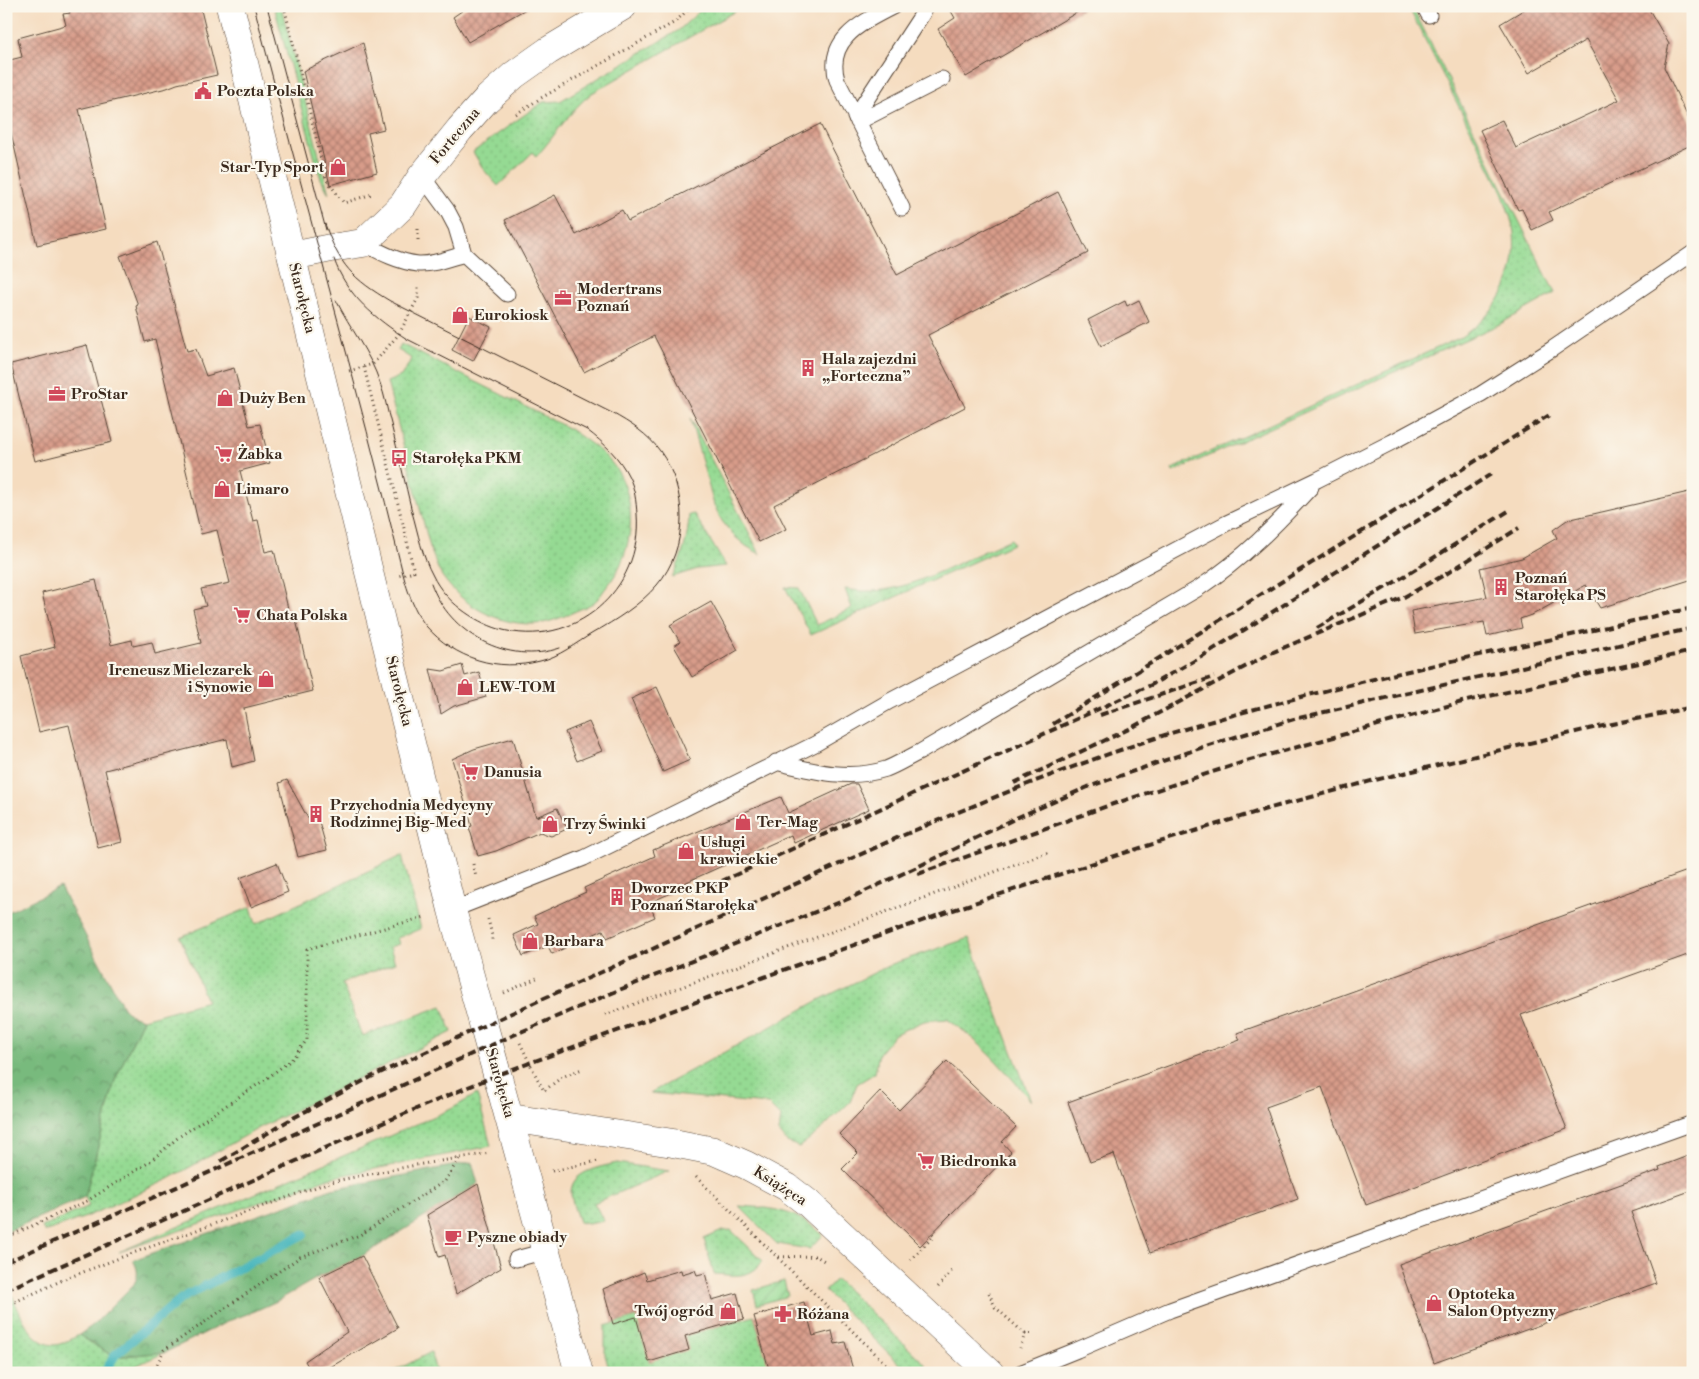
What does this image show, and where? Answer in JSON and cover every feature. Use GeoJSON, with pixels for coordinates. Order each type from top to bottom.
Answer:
{"type":"FeatureCollection","features":[{"type":"Feature","properties":{"kind":"street","name":"Starołęcka"},"geometry":{"type":"LineString","coordinates":[[230,6],[452,910],[579,1373]]}},
{"type":"Feature","properties":{"kind":"street","name":"Forteczna"},"geometry":{"type":"LineString","coordinates":[[363,243],[403,205],[422,176],[486,100],[514,75],[548,51],[623,6]]}},
{"type":"Feature","properties":{"kind":"street"},"geometry":{"type":"LineString","coordinates":[[292,256],[363,243]]}},
{"type":"Feature","properties":{"kind":"street","name":"Książęca"},"geometry":{"type":"LineString","coordinates":[[510,1118],[694,1147],[720,1153],[746,1165],[787,1187],[808,1203],[990,1373]]}},
{"type":"Feature","properties":{"kind":"lane"},"geometry":{"type":"LineString","coordinates":[[894,6],[861,23],[845,38],[838,49],[834,70],[837,80],[902,208]]}},
{"type":"Feature","properties":{"kind":"lane"},"geometry":{"type":"LineString","coordinates":[[857,119],[923,13]]}},
{"type":"Feature","properties":{"kind":"lane"},"geometry":{"type":"LineString","coordinates":[[857,119],[942,79]]}},
{"type":"Feature","properties":{"kind":"lane"},"geometry":{"type":"LineString","coordinates":[[422,176],[447,210],[456,227],[464,254],[507,294]]}},
{"type":"Feature","properties":{"kind":"lane"},"geometry":{"type":"LineString","coordinates":[[363,243],[390,257],[419,264],[464,254]]}},
{"type":"Feature","properties":{"kind":"lane"},"geometry":{"type":"LineString","coordinates":[[452,910],[584,858],[815,744],[890,701],[1227,523],[1317,480],[1481,394],[1693,253]]}},
{"type":"Feature","properties":{"kind":"lane"},"geometry":{"type":"LineString","coordinates":[[776,762],[822,774],[841,776],[872,773],[896,764],[1199,588],[1223,572],[1257,544],[1317,480]]}},
{"type":"Feature","properties":{"kind":"lane"},"geometry":{"type":"LineString","coordinates":[[1020,1373],[1170,1310],[1693,1123]]}},
{"type":"Feature","properties":{"kind":"lane"},"geometry":{"type":"LineString","coordinates":[[516,1259],[546,1251]]}},
{"type":"Feature","properties":{"kind":"path"},"geometry":{"type":"LineString","coordinates":[[508,119],[541,98],[675,22],[692,6]]}},
{"type":"Feature","properties":{"kind":"path"},"geometry":{"type":"LineString","coordinates":[[364,368],[414,572],[392,577]]}},
{"type":"Feature","properties":{"kind":"path"},"geometry":{"type":"LineString","coordinates":[[605,1015],[1048,852]]}},
{"type":"Feature","properties":{"kind":"path"},"geometry":{"type":"LineString","coordinates":[[6,1227],[14,1234],[87,1201],[148,1163],[180,1136],[263,1081],[291,1060],[307,1040],[307,949],[452,910]]}},
{"type":"Feature","properties":{"kind":"path"},"geometry":{"type":"LineString","coordinates":[[499,996],[539,976]]}},
{"type":"Feature","properties":{"kind":"path"},"geometry":{"type":"LineString","coordinates":[[562,1077],[582,1069]]}},
{"type":"Feature","properties":{"kind":"path"},"geometry":{"type":"LineString","coordinates":[[6,1306],[65,1279],[330,1182],[518,1147]]}},
{"type":"Feature","properties":{"kind":"path"},"geometry":{"type":"LineString","coordinates":[[153,1373],[164,1350],[300,1257],[360,1235],[445,1181],[459,1158]]}},
{"type":"Feature","properties":{"kind":"path"},"geometry":{"type":"LineString","coordinates":[[697,1179],[895,1373]]}},
{"type":"Feature","properties":{"kind":"path"},"geometry":{"type":"LineString","coordinates":[[908,1262],[934,1236],[932,1234]]}},
{"type":"Feature","properties":{"kind":"path"},"geometry":{"type":"LineString","coordinates":[[778,1257],[816,1256],[830,1264]]}},
{"type":"Feature","properties":{"kind":"path"},"geometry":{"type":"LineString","coordinates":[[936,1288],[954,1268]]}},
{"type":"Feature","properties":{"kind":"path"},"geometry":{"type":"LineString","coordinates":[[1024,1334],[1032,1334]]}},
{"type":"Feature","properties":{"kind":"path"},"geometry":{"type":"LineString","coordinates":[[6,1368],[12,1373]]}},
{"type":"Feature","properties":{"kind":"green space"},"geometry":{"type":"Polygon","coordinates":[[[274,6],[281,6],[329,194],[321,179],[316,163],[274,6]]]}},
{"type":"Feature","properties":{"kind":"green space"},"geometry":{"type":"Polygon","coordinates":[[[705,6],[744,6],[592,93],[570,115],[536,157],[533,152],[498,186],[484,170],[473,152],[543,102],[560,101],[679,30],[705,6]]]}},
{"type":"Feature","properties":{"kind":"green space"},"geometry":{"type":"Polygon","coordinates":[[[1408,6],[1412,6],[1555,293],[1500,324],[1173,472],[1172,469],[1461,337],[1485,317],[1503,293],[1513,265],[1514,233],[1509,212],[1502,192],[1408,6]]]}},
{"type":"Feature","properties":{"kind":"green space"},"geometry":{"type":"Polygon","coordinates":[[[401,344],[570,429],[598,449],[610,461],[620,475],[626,489],[630,519],[629,534],[621,564],[614,577],[595,602],[566,616],[538,624],[506,621],[481,611],[470,604],[459,596],[442,576],[431,551],[387,382],[401,376],[412,359],[398,350],[401,344]]]}},
{"type":"Feature","properties":{"kind":"green space"},"geometry":{"type":"Polygon","coordinates":[[[690,418],[760,554],[746,546],[733,535],[722,521],[714,505],[690,418]]]}},
{"type":"Feature","properties":{"kind":"green space"},"geometry":{"type":"Polygon","coordinates":[[[694,514],[726,566],[698,569],[672,577],[684,547],[689,515],[694,514]]]}},
{"type":"Feature","properties":{"kind":"green space"},"geometry":{"type":"Polygon","coordinates":[[[1011,539],[1013,544],[811,635],[785,587],[799,588],[817,625],[852,608],[845,589],[859,591],[886,590],[910,584],[1011,539]]]}},
{"type":"Feature","properties":{"kind":"green space"},"geometry":{"type":"Polygon","coordinates":[[[402,855],[421,929],[397,938],[399,944],[390,947],[395,963],[342,983],[362,1036],[442,1006],[452,1032],[259,1128],[169,1179],[86,1217],[44,1232],[42,1227],[89,1206],[85,1197],[115,1080],[143,1019],[207,1001],[180,937],[251,907],[256,924],[402,855]]]}},
{"type":"Feature","properties":{"kind":"green space"},"geometry":{"type":"Polygon","coordinates":[[[60,887],[123,1007],[131,1015],[143,1019],[115,1080],[85,1197],[6,1232],[6,913],[60,887]]]}},
{"type":"Feature","properties":{"kind":"green space"},"geometry":{"type":"Polygon","coordinates":[[[969,938],[1031,1101],[1002,1067],[972,1037],[947,1019],[924,1021],[895,1034],[879,1053],[875,1073],[857,1084],[850,1102],[799,1147],[787,1142],[779,1132],[781,1117],[768,1104],[650,1093],[821,999],[892,964],[969,938]]]}},
{"type":"Feature","properties":{"kind":"green space"},"geometry":{"type":"Polygon","coordinates":[[[477,1094],[491,1146],[329,1178],[119,1252],[451,1109],[477,1094]]]}},
{"type":"Feature","properties":{"kind":"green space"},"geometry":{"type":"Polygon","coordinates":[[[472,1162],[478,1184],[362,1256],[319,1277],[277,1301],[231,1320],[166,1352],[114,1357],[79,1335],[93,1325],[134,1284],[137,1272],[133,1260],[332,1189],[472,1162]]]}},
{"type":"Feature","properties":{"kind":"green space"},"geometry":{"type":"Polygon","coordinates":[[[617,1163],[669,1171],[594,1203],[604,1221],[588,1224],[579,1222],[571,1194],[575,1180],[587,1171],[617,1163]]]}},
{"type":"Feature","properties":{"kind":"green space"},"geometry":{"type":"Polygon","coordinates":[[[739,1206],[774,1209],[794,1215],[823,1235],[810,1249],[777,1244],[739,1206]]]}},
{"type":"Feature","properties":{"kind":"green space"},"geometry":{"type":"Polygon","coordinates":[[[731,1230],[763,1261],[758,1267],[747,1274],[714,1274],[704,1239],[722,1231],[731,1230]]]}},
{"type":"Feature","properties":{"kind":"green space"},"geometry":{"type":"Polygon","coordinates":[[[836,1279],[926,1365],[918,1373],[909,1373],[825,1291],[836,1279]]]}},
{"type":"Feature","properties":{"kind":"green space"},"geometry":{"type":"Polygon","coordinates":[[[6,1280],[29,1329],[44,1342],[56,1345],[79,1335],[114,1357],[166,1352],[120,1373],[6,1373],[6,1280]]]}},
{"type":"Feature","properties":{"kind":"green space"},"geometry":{"type":"Polygon","coordinates":[[[784,1281],[788,1296],[757,1305],[753,1290],[784,1281]]]}},
{"type":"Feature","properties":{"kind":"green space"},"geometry":{"type":"Polygon","coordinates":[[[754,1316],[764,1350],[785,1344],[804,1373],[610,1373],[605,1355],[605,1326],[636,1317],[720,1326],[754,1316]]]}},
{"type":"Feature","properties":{"kind":"green space"},"geometry":{"type":"Polygon","coordinates":[[[431,1352],[436,1373],[391,1373],[431,1352]]]}},
{"type":"Feature","properties":{"kind":"building"},"geometry":{"type":"Polygon","coordinates":[[[68,6],[200,6],[217,75],[79,109],[106,229],[37,245],[6,111],[6,61],[22,57],[18,38],[66,25],[63,14],[70,13],[68,6]]]}},
{"type":"Feature","properties":{"kind":"building"},"geometry":{"type":"Polygon","coordinates":[[[469,6],[531,6],[468,42],[453,17],[469,6]]]}},
{"type":"Feature","properties":{"kind":"building"},"geometry":{"type":"Polygon","coordinates":[[[948,6],[1088,6],[966,77],[938,29],[955,18],[948,6]]]}},
{"type":"Feature","properties":{"kind":"building"},"geometry":{"type":"Polygon","coordinates":[[[1530,6],[1647,6],[1669,44],[1664,67],[1693,128],[1693,144],[1549,212],[1553,220],[1532,230],[1522,209],[1518,210],[1480,130],[1502,120],[1516,148],[1619,100],[1586,40],[1529,73],[1500,24],[1530,6]]]}},
{"type":"Feature","properties":{"kind":"building"},"geometry":{"type":"Polygon","coordinates":[[[363,43],[384,129],[368,133],[377,172],[330,185],[303,71],[363,43]]]}},
{"type":"Feature","properties":{"kind":"building","name":"Hala zajezdni „Forteczna”"},"geometry":{"type":"Polygon","coordinates":[[[820,124],[897,275],[1058,192],[1088,253],[928,335],[965,407],[774,505],[786,529],[759,542],[654,336],[584,372],[505,220],[555,195],[576,235],[622,210],[628,221],[820,124]]]}},
{"type":"Feature","properties":{"kind":"building"},"geometry":{"type":"Polygon","coordinates":[[[157,242],[187,351],[196,349],[206,376],[234,368],[249,426],[260,424],[270,463],[240,471],[253,521],[258,520],[265,552],[274,550],[291,621],[296,620],[313,691],[244,708],[254,761],[232,767],[227,739],[105,770],[122,842],[98,848],[69,725],[39,732],[21,656],[55,647],[42,593],[96,580],[111,645],[132,640],[133,646],[152,642],[155,654],[201,643],[193,609],[206,606],[201,589],[230,583],[217,530],[201,534],[155,339],[145,342],[136,306],[138,305],[120,256],[157,242]]]}},
{"type":"Feature","properties":{"kind":"building"},"geometry":{"type":"Polygon","coordinates":[[[1139,300],[1149,322],[1101,346],[1088,320],[1125,301],[1127,306],[1139,300]]]}},
{"type":"Feature","properties":{"kind":"building"},"geometry":{"type":"Polygon","coordinates":[[[469,316],[491,327],[473,361],[452,350],[469,316]]]}},
{"type":"Feature","properties":{"kind":"building"},"geometry":{"type":"Polygon","coordinates":[[[87,345],[112,442],[35,461],[11,364],[87,345]]]}},
{"type":"Feature","properties":{"kind":"building"},"geometry":{"type":"Polygon","coordinates":[[[1693,491],[1693,579],[1600,608],[1586,585],[1534,614],[1520,619],[1522,628],[1487,636],[1484,622],[1415,634],[1411,611],[1487,597],[1480,568],[1522,558],[1557,538],[1553,530],[1567,520],[1693,491]]]}},
{"type":"Feature","properties":{"kind":"building"},"geometry":{"type":"Polygon","coordinates":[[[711,602],[738,650],[692,677],[674,646],[680,642],[670,625],[711,602]]]}},
{"type":"Feature","properties":{"kind":"building","name":"LEW-TOM"},"geometry":{"type":"Polygon","coordinates":[[[462,665],[465,676],[479,672],[486,697],[454,706],[441,714],[430,669],[443,671],[462,665]]]}},
{"type":"Feature","properties":{"kind":"building"},"geometry":{"type":"Polygon","coordinates":[[[657,687],[690,760],[663,772],[631,699],[657,687]]]}},
{"type":"Feature","properties":{"kind":"building"},"geometry":{"type":"Polygon","coordinates":[[[589,722],[602,751],[577,761],[565,732],[589,722]]]}},
{"type":"Feature","properties":{"kind":"building"},"geometry":{"type":"Polygon","coordinates":[[[513,738],[536,817],[557,808],[567,829],[551,836],[540,832],[496,851],[478,856],[469,827],[472,826],[452,759],[474,749],[513,738]]]}},
{"type":"Feature","properties":{"kind":"building"},"geometry":{"type":"Polygon","coordinates":[[[287,780],[310,822],[318,818],[327,850],[298,857],[279,783],[287,780]]]}},
{"type":"Feature","properties":{"kind":"building"},"geometry":{"type":"Polygon","coordinates":[[[851,784],[857,784],[869,809],[794,843],[791,835],[671,889],[673,892],[649,903],[655,917],[607,938],[603,930],[552,954],[548,946],[523,956],[514,935],[538,924],[534,916],[586,892],[584,888],[655,856],[653,850],[781,797],[788,813],[851,784]]]}},
{"type":"Feature","properties":{"kind":"building"},"geometry":{"type":"Polygon","coordinates":[[[277,863],[288,892],[251,907],[240,878],[277,863]]]}},
{"type":"Feature","properties":{"kind":"building"},"geometry":{"type":"Polygon","coordinates":[[[1693,869],[1693,953],[1521,1015],[1567,1129],[1366,1205],[1322,1087],[1266,1107],[1298,1199],[1150,1253],[1114,1154],[1090,1162],[1068,1102],[1240,1040],[1237,1033],[1693,869]]]}},
{"type":"Feature","properties":{"kind":"building","name":"Biedronka"},"geometry":{"type":"Polygon","coordinates":[[[947,1061],[1016,1127],[1002,1142],[1011,1152],[920,1246],[842,1169],[858,1153],[839,1134],[880,1091],[899,1110],[947,1061]]]}},
{"type":"Feature","properties":{"kind":"building"},"geometry":{"type":"Polygon","coordinates":[[[1693,1154],[1693,1190],[1631,1212],[1656,1283],[1434,1363],[1399,1264],[1660,1170],[1659,1167],[1693,1154]]]}},
{"type":"Feature","properties":{"kind":"building"},"geometry":{"type":"Polygon","coordinates":[[[478,1184],[501,1268],[456,1294],[445,1255],[439,1257],[427,1215],[478,1184]]]}},
{"type":"Feature","properties":{"kind":"building"},"geometry":{"type":"Polygon","coordinates":[[[362,1256],[398,1328],[320,1373],[312,1373],[305,1361],[347,1332],[319,1277],[362,1256]]]}},
{"type":"Feature","properties":{"kind":"building"},"geometry":{"type":"Polygon","coordinates":[[[681,1270],[682,1274],[695,1270],[697,1275],[705,1273],[712,1300],[737,1293],[744,1319],[685,1336],[689,1350],[649,1362],[636,1317],[613,1324],[603,1289],[644,1272],[647,1280],[681,1270]]]}},
{"type":"Feature","properties":{"kind":"building"},"geometry":{"type":"Polygon","coordinates":[[[804,1302],[813,1336],[832,1331],[835,1344],[845,1342],[854,1373],[770,1373],[754,1316],[804,1302]]]}},
{"type":"Feature","properties":{"kind":"waterway"},"geometry":{"type":"LineString","coordinates":[[104,1373],[116,1354],[182,1298],[304,1234]]}},
{"type":"Feature","properties":{"kind":"tram line"},"geometry":{"type":"LineString","coordinates":[[254,6],[403,574],[418,614],[426,626],[450,647],[478,660],[509,665],[540,661],[561,653],[635,606],[657,585],[667,570],[675,554],[679,537],[680,501],[676,483],[660,451],[638,429],[612,413],[377,293],[357,278],[342,261],[325,224]]}},
{"type":"Feature","properties":{"kind":"tram line"},"geometry":{"type":"LineString","coordinates":[[267,6],[326,230]]}},
{"type":"Feature","properties":{"kind":"tram line"},"geometry":{"type":"LineString","coordinates":[[334,259],[339,272],[354,295],[373,314],[395,331],[407,339],[587,430],[621,463],[631,482],[635,495],[637,514],[636,542],[629,567],[616,589],[598,608],[577,622],[553,631],[527,633],[499,629],[479,621],[452,602],[445,594],[433,576],[423,552],[385,398],[376,372],[336,300]]}},
{"type":"Feature","properties":{"kind":"tram line"},"geometry":{"type":"LineString","coordinates":[[431,583],[451,617],[466,631],[483,641],[501,649],[520,653],[560,648]]}},
{"type":"Feature","properties":{"kind":"railway"},"geometry":{"type":"LineString","coordinates":[[1053,724],[1551,414]]}},
{"type":"Feature","properties":{"kind":"railway"},"geometry":{"type":"LineString","coordinates":[[711,886],[1151,685],[1201,657],[1493,473]]}},
{"type":"Feature","properties":{"kind":"railway"},"geometry":{"type":"LineString","coordinates":[[1317,628],[1510,510]]}},
{"type":"Feature","properties":{"kind":"railway"},"geometry":{"type":"LineString","coordinates":[[1014,783],[1129,729],[1271,653],[1404,597],[1446,574],[1519,528]]}},
{"type":"Feature","properties":{"kind":"railway"},"geometry":{"type":"LineString","coordinates":[[221,1161],[291,1119],[373,1076],[890,841],[1061,771],[1165,735],[1297,698],[1431,666],[1693,608]]}},
{"type":"Feature","properties":{"kind":"railway"},"geometry":{"type":"LineString","coordinates":[[6,1262],[516,1034],[619,990],[848,899],[1016,818],[1088,787],[1209,745],[1294,719],[1693,628]]}},
{"type":"Feature","properties":{"kind":"railway"},"geometry":{"type":"LineString","coordinates":[[918,874],[1113,804],[1250,760],[1462,702],[1693,651]]}},
{"type":"Feature","properties":{"kind":"railway"},"geometry":{"type":"LineString","coordinates":[[1100,715],[1214,677]]}},
{"type":"Feature","properties":{"kind":"railway"},"geometry":{"type":"LineString","coordinates":[[6,1290],[366,1130],[497,1075],[953,910],[1124,853],[1263,810],[1375,780],[1584,730],[1693,707]]}},
{"type":"Feature","properties":{"kind":"place","name":"Poczta Polska"},"geometry":{"type":"Point","coordinates":[203,91]}},
{"type":"Feature","properties":{"kind":"place","name":"Star-Typ Sport"},"geometry":{"type":"Point","coordinates":[338,167]}},
{"type":"Feature","properties":{"kind":"place","name":"Modertrans Poznań"},"geometry":{"type":"Point","coordinates":[563,298]}},
{"type":"Feature","properties":{"kind":"place","name":"Eurokiosk"},"geometry":{"type":"Point","coordinates":[460,315]}},
{"type":"Feature","properties":{"kind":"place","name":"Hala zajezdni „Forteczna”"},"geometry":{"type":"Point","coordinates":[808,368]}},
{"type":"Feature","properties":{"kind":"place","name":"ProStar"},"geometry":{"type":"Point","coordinates":[57,394]}},
{"type":"Feature","properties":{"kind":"place","name":"Duży Ben"},"geometry":{"type":"Point","coordinates":[225,398]}},
{"type":"Feature","properties":{"kind":"place","name":"Żabka"},"geometry":{"type":"Point","coordinates":[224,454]}},
{"type":"Feature","properties":{"kind":"place","name":"Starołęka PKM"},"geometry":{"type":"Point","coordinates":[399,458]}},
{"type":"Feature","properties":{"kind":"place","name":"Limaro"},"geometry":{"type":"Point","coordinates":[222,489]}},
{"type":"Feature","properties":{"kind":"place","name":"Poznań Starołęka PS"},"geometry":{"type":"Point","coordinates":[1501,587]}},
{"type":"Feature","properties":{"kind":"place","name":"Chata Polska"},"geometry":{"type":"Point","coordinates":[242,615]}},
{"type":"Feature","properties":{"kind":"place","name":"Ireneusz Mielczarek i Synowie"},"geometry":{"type":"Point","coordinates":[266,679]}},
{"type":"Feature","properties":{"kind":"place","name":"LEW-TOM"},"geometry":{"type":"Point","coordinates":[465,687]}},
{"type":"Feature","properties":{"kind":"place","name":"Danusia"},"geometry":{"type":"Point","coordinates":[470,772]}},
{"type":"Feature","properties":{"kind":"place","name":"Przychodnia Medycyny Rodzinnej Big-Med"},"geometry":{"type":"Point","coordinates":[316,814]}},
{"type":"Feature","properties":{"kind":"place","name":"Ter-Mag"},"geometry":{"type":"Point","coordinates":[743,822]}},
{"type":"Feature","properties":{"kind":"place","name":"Trzy Świnki"},"geometry":{"type":"Point","coordinates":[550,824]}},
{"type":"Feature","properties":{"kind":"place","name":"Usługi krawieckie"},"geometry":{"type":"Point","coordinates":[686,851]}},
{"type":"Feature","properties":{"kind":"place","name":"Dworzec PKP Poznań Starołęka"},"geometry":{"type":"Point","coordinates":[617,897]}},
{"type":"Feature","properties":{"kind":"place","name":"Barbara"},"geometry":{"type":"Point","coordinates":[530,941]}},
{"type":"Feature","properties":{"kind":"place","name":"Biedronka"},"geometry":{"type":"Point","coordinates":[926,1161]}},
{"type":"Feature","properties":{"kind":"place","name":"Pyszne obiady"},"geometry":{"type":"Point","coordinates":[453,1237]}},
{"type":"Feature","properties":{"kind":"place","name":"Optoteka Salon Optyczny"},"geometry":{"type":"Point","coordinates":[1434,1303]}},
{"type":"Feature","properties":{"kind":"place","name":"Twój ogród"},"geometry":{"type":"Point","coordinates":[728,1311]}},
{"type":"Feature","properties":{"kind":"place","name":"Różana"},"geometry":{"type":"Point","coordinates":[783,1314]}}]}
